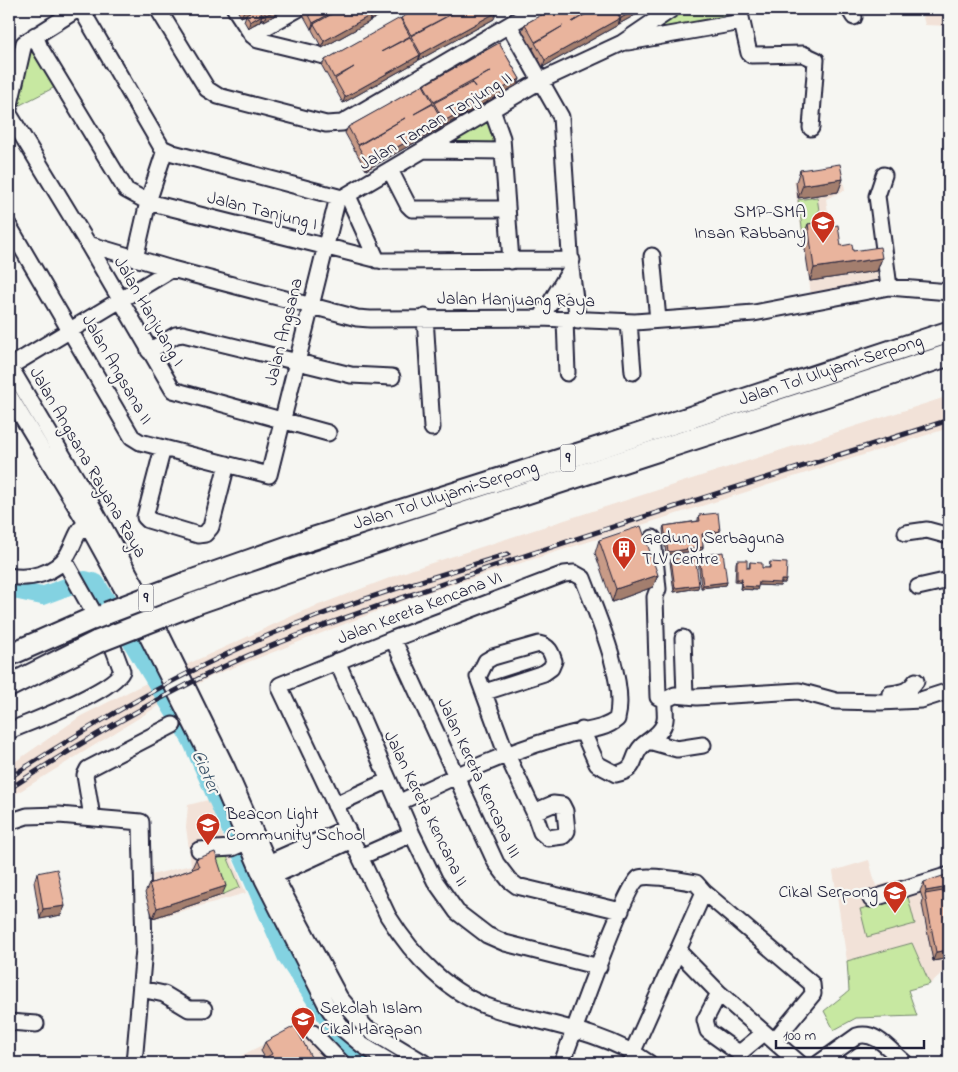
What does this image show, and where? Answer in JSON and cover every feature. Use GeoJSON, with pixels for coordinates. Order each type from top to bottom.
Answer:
{"type":"FeatureCollection","features":[{"type":"Feature","properties":{"kind":"highway","name":"Jalan Tol Ulujami–Serpong"},"geometry":{"type":"LineString","coordinates":[[89,620],[305,541],[604,446],[949,332]]}},
{"type":"Feature","properties":{"kind":"highway","name":"Jalan Tol Ulujami–Serpong"},"geometry":{"type":"LineString","coordinates":[[97,642],[194,604],[312,563],[749,422],[949,355]]}},
{"type":"Feature","properties":{"kind":"highway"},"geometry":{"type":"LineString","coordinates":[[9,646],[89,620]]}},
{"type":"Feature","properties":{"kind":"highway"},"geometry":{"type":"LineString","coordinates":[[9,655],[89,620]]}},
{"type":"Feature","properties":{"kind":"highway"},"geometry":{"type":"LineString","coordinates":[[9,680],[97,642]]}},
{"type":"Feature","properties":{"kind":"highway"},"geometry":{"type":"LineString","coordinates":[[9,686],[97,642]]}},
{"type":"Feature","properties":{"kind":"street"},"geometry":{"type":"LineString","coordinates":[[9,109],[24,43],[79,9],[162,148],[253,176],[343,197],[377,260]]}},
{"type":"Feature","properties":{"kind":"street"},"geometry":{"type":"LineString","coordinates":[[158,9],[207,89],[227,99],[326,124],[342,122],[536,9]]}},
{"type":"Feature","properties":{"kind":"street"},"geometry":{"type":"LineString","coordinates":[[235,9],[252,35],[258,40],[324,56],[404,9]]}},
{"type":"Feature","properties":{"kind":"street"},"geometry":{"type":"LineString","coordinates":[[252,35],[298,9]]}},
{"type":"Feature","properties":{"kind":"street"},"geometry":{"type":"LineString","coordinates":[[622,43],[672,9]]}},
{"type":"Feature","properties":{"kind":"street"},"geometry":{"type":"LineString","coordinates":[[622,43],[740,15],[751,55],[803,54],[816,60],[811,128]]}},
{"type":"Feature","properties":{"kind":"street"},"geometry":{"type":"LineString","coordinates":[[509,25],[546,79],[561,117],[572,265],[572,320],[567,373]]}},
{"type":"Feature","properties":{"kind":"street","name":"Jalan Tanjung I"},"geometry":{"type":"LineString","coordinates":[[35,36],[40,48],[126,190],[148,202],[377,260],[396,262],[511,261],[572,265]]}},
{"type":"Feature","properties":{"kind":"street","name":"Jalan Taman Tanjung II"},"geometry":{"type":"LineString","coordinates":[[343,197],[546,79],[622,43]]}},
{"type":"Feature","properties":{"kind":"street"},"geometry":{"type":"LineString","coordinates":[[492,110],[500,130],[503,151],[511,261]]}},
{"type":"Feature","properties":{"kind":"street","name":"Jalan Hanjuang I"},"geometry":{"type":"LineString","coordinates":[[9,114],[88,244],[170,386],[180,393],[328,432]]}},
{"type":"Feature","properties":{"kind":"street"},"geometry":{"type":"LineString","coordinates":[[135,259],[148,202],[165,150]]}},
{"type":"Feature","properties":{"kind":"street"},"geometry":{"type":"LineString","coordinates":[[423,150],[503,151]]}},
{"type":"Feature","properties":{"kind":"street"},"geometry":{"type":"LineString","coordinates":[[390,170],[408,205],[412,208],[507,208]]}},
{"type":"Feature","properties":{"kind":"street"},"geometry":{"type":"LineString","coordinates":[[884,175],[877,196],[890,287]]}},
{"type":"Feature","properties":{"kind":"street","name":"Jalan Angsana"},"geometry":{"type":"LineString","coordinates":[[268,475],[271,473],[282,419],[326,247],[343,197]]}},
{"type":"Feature","properties":{"kind":"street","name":"Jalan Angsana II"},"geometry":{"type":"LineString","coordinates":[[9,226],[132,437],[140,442],[268,475]]}},
{"type":"Feature","properties":{"kind":"street","name":"Jalan Hanjuang Raya"},"geometry":{"type":"LineString","coordinates":[[88,244],[135,259],[357,318],[541,318],[629,322],[754,313],[890,287],[949,292]]}},
{"type":"Feature","properties":{"kind":"street"},"geometry":{"type":"LineString","coordinates":[[652,256],[658,320]]}},
{"type":"Feature","properties":{"kind":"street"},"geometry":{"type":"LineString","coordinates":[[541,318],[572,265]]}},
{"type":"Feature","properties":{"kind":"street"},"geometry":{"type":"LineString","coordinates":[[9,366],[172,269]]}},
{"type":"Feature","properties":{"kind":"street"},"geometry":{"type":"LineString","coordinates":[[425,317],[432,428]]}},
{"type":"Feature","properties":{"kind":"street"},"geometry":{"type":"LineString","coordinates":[[629,322],[633,372]]}},
{"type":"Feature","properties":{"kind":"street"},"geometry":{"type":"LineString","coordinates":[[149,351],[176,335],[184,334],[351,375],[392,377]]}},
{"type":"Feature","properties":{"kind":"street","name":"Jalan Angsana Rayana Raya"},"geometry":{"type":"LineString","coordinates":[[9,366],[142,609]]}},
{"type":"Feature","properties":{"kind":"street","name":"Jalan Angsana Rayana Raya"},"geometry":{"type":"LineString","coordinates":[[9,395],[92,519]]}},
{"type":"Feature","properties":{"kind":"street"},"geometry":{"type":"LineString","coordinates":[[163,448],[145,517],[148,520],[198,535],[206,534],[211,527],[227,464]]}},
{"type":"Feature","properties":{"kind":"street"},"geometry":{"type":"LineString","coordinates":[[9,576],[28,578],[40,575],[64,560],[79,528],[92,519]]}},
{"type":"Feature","properties":{"kind":"street"},"geometry":{"type":"LineString","coordinates":[[906,532],[927,530],[949,536]]}},
{"type":"Feature","properties":{"kind":"street"},"geometry":{"type":"LineString","coordinates":[[653,538],[658,589],[655,598],[658,697],[665,700]]}},
{"type":"Feature","properties":{"kind":"street"},"geometry":{"type":"LineString","coordinates":[[9,731],[90,695],[119,677],[122,671],[120,660],[64,560]]}},
{"type":"Feature","properties":{"kind":"street","name":"Jalan Kereta Kencana VI"},"geometry":{"type":"LineString","coordinates":[[336,805],[284,698],[280,685],[393,638],[564,574],[574,573],[583,578],[602,627],[611,655],[619,698],[617,719],[610,725],[582,730]]}},
{"type":"Feature","properties":{"kind":"street"},"geometry":{"type":"LineString","coordinates":[[918,587],[949,580]]}},
{"type":"Feature","properties":{"kind":"street"},"geometry":{"type":"LineString","coordinates":[[142,609],[188,718],[222,771],[240,845],[266,872],[347,1008],[377,1036],[424,1063]]}},
{"type":"Feature","properties":{"kind":"street"},"geometry":{"type":"LineString","coordinates":[[142,609],[222,771],[266,872],[336,1021],[353,1039],[392,1063]]}},
{"type":"Feature","properties":{"kind":"street","name":"Jalan Kereta Kencana III"},"geometry":{"type":"LineString","coordinates":[[393,638],[496,863],[509,880],[517,886],[621,910]]}},
{"type":"Feature","properties":{"kind":"street"},"geometry":{"type":"LineString","coordinates":[[683,638],[685,696]]}},
{"type":"Feature","properties":{"kind":"street"},"geometry":{"type":"LineString","coordinates":[[485,692],[548,671],[554,661],[550,650],[546,646],[539,644],[486,661],[478,677],[478,683],[485,692],[506,753],[534,812]]}},
{"type":"Feature","properties":{"kind":"street","name":"Jalan Kereta Kencana II"},"geometry":{"type":"LineString","coordinates":[[337,661],[387,782],[446,897],[471,924],[487,935],[505,943],[599,967]]}},
{"type":"Feature","properties":{"kind":"street"},"geometry":{"type":"LineString","coordinates":[[880,702],[892,693],[902,694],[909,690],[916,681]]}},
{"type":"Feature","properties":{"kind":"street"},"geometry":{"type":"LineString","coordinates":[[665,700],[672,695],[799,691],[836,701],[880,702],[921,700],[947,694]]}},
{"type":"Feature","properties":{"kind":"street"},"geometry":{"type":"LineString","coordinates":[[398,803],[506,753],[582,730],[597,764],[616,774],[629,768],[637,758],[640,748],[664,725],[665,700]]}},
{"type":"Feature","properties":{"kind":"street"},"geometry":{"type":"LineString","coordinates":[[92,817],[85,775],[88,769],[173,726]]}},
{"type":"Feature","properties":{"kind":"street"},"geometry":{"type":"LineString","coordinates":[[649,741],[673,749],[703,745]]}},
{"type":"Feature","properties":{"kind":"street"},"geometry":{"type":"LineString","coordinates":[[387,782],[336,805],[388,916],[407,946],[429,968],[468,997],[481,1004],[575,1029],[633,1051],[650,1063]]}},
{"type":"Feature","properties":{"kind":"street"},"geometry":{"type":"LineString","coordinates":[[9,822],[27,816],[59,814],[141,822],[144,949],[134,1063]]}},
{"type":"Feature","properties":{"kind":"street"},"geometry":{"type":"LineString","coordinates":[[266,872],[349,834]]}},
{"type":"Feature","properties":{"kind":"street"},"geometry":{"type":"LineString","coordinates":[[360,857],[412,834]]}},
{"type":"Feature","properties":{"kind":"street"},"geometry":{"type":"LineString","coordinates":[[199,850],[240,845]]}},
{"type":"Feature","properties":{"kind":"street"},"geometry":{"type":"LineString","coordinates":[[871,899],[949,875]]}},
{"type":"Feature","properties":{"kind":"street"},"geometry":{"type":"LineString","coordinates":[[562,1063],[621,910],[635,882],[644,877],[696,882],[704,892],[814,988],[813,994],[769,1037],[742,1051],[736,1051],[708,1031],[705,1020],[719,993]]}},
{"type":"Feature","properties":{"kind":"street"},"geometry":{"type":"LineString","coordinates":[[633,1051],[704,892]]}},
{"type":"Feature","properties":{"kind":"street"},"geometry":{"type":"LineString","coordinates":[[678,951],[719,993],[799,1063]]}},
{"type":"Feature","properties":{"kind":"street"},"geometry":{"type":"LineString","coordinates":[[141,989],[164,994],[189,1009],[204,1009]]}},
{"type":"Feature","properties":{"kind":"street"},"geometry":{"type":"LineString","coordinates":[[9,1022],[36,1024]]}},
{"type":"Feature","properties":{"kind":"street"},"geometry":{"type":"LineString","coordinates":[[313,1033],[342,1063]]}},
{"type":"Feature","properties":{"kind":"street"},"geometry":{"type":"LineString","coordinates":[[818,1063],[857,1036],[865,1034],[873,1035],[905,1063]]}},
{"type":"Feature","properties":{"kind":"shaded area"},"geometry":{"type":"Polygon","coordinates":[[[921,9],[949,9],[949,26],[925,25],[921,9]]]}},
{"type":"Feature","properties":{"kind":"shaded area","name":"SMP-SMA Insan Rabbany"},"geometry":{"type":"Polygon","coordinates":[[[842,174],[845,190],[826,199],[831,232],[857,258],[879,255],[883,283],[811,294],[794,181],[842,174]]]}},
{"type":"Feature","properties":{"kind":"shaded area"},"geometry":{"type":"Polygon","coordinates":[[[949,396],[949,428],[416,596],[212,676],[155,708],[9,798],[9,766],[81,716],[138,687],[303,611],[413,569],[949,396]]]}},
{"type":"Feature","properties":{"kind":"shaded area","name":"Beacon Light Community School"},"geometry":{"type":"Polygon","coordinates":[[[208,800],[246,893],[147,921],[143,877],[191,865],[186,827],[188,805],[208,800]]]}},
{"type":"Feature","properties":{"kind":"shaded area","name":"Cikal Serpong"},"geometry":{"type":"Polygon","coordinates":[[[869,860],[876,886],[949,867],[949,966],[930,984],[912,943],[847,961],[833,871],[869,860]]]}},
{"type":"Feature","properties":{"kind":"shaded area","name":"Sekolah Islam Cikal Harapan"},"geometry":{"type":"Polygon","coordinates":[[[313,1019],[356,1063],[227,1063],[313,1019]]]}},
{"type":"Feature","properties":{"kind":"green space"},"geometry":{"type":"Polygon","coordinates":[[[684,9],[731,9],[732,16],[649,31],[684,9]]]}},
{"type":"Feature","properties":{"kind":"green space"},"geometry":{"type":"Polygon","coordinates":[[[34,42],[59,85],[20,105],[16,98],[28,46],[34,42]]]}},
{"type":"Feature","properties":{"kind":"green space"},"geometry":{"type":"Polygon","coordinates":[[[489,116],[498,148],[435,147],[489,116]]]}},
{"type":"Feature","properties":{"kind":"green space"},"geometry":{"type":"Polygon","coordinates":[[[817,197],[822,231],[803,234],[798,200],[817,197]]]}},
{"type":"Feature","properties":{"kind":"green space"},"geometry":{"type":"Polygon","coordinates":[[[226,854],[240,887],[222,895],[211,862],[226,854]]]}},
{"type":"Feature","properties":{"kind":"green space"},"geometry":{"type":"Polygon","coordinates":[[[908,897],[915,924],[867,937],[860,909],[908,897]]]}},
{"type":"Feature","properties":{"kind":"green space"},"geometry":{"type":"Polygon","coordinates":[[[912,943],[930,984],[908,990],[917,1016],[856,1018],[834,1030],[824,1011],[849,991],[847,961],[912,943]]]}},
{"type":"Feature","properties":{"kind":"building"},"geometry":{"type":"Polygon","coordinates":[[[259,9],[262,15],[250,22],[246,14],[259,9]]]}},
{"type":"Feature","properties":{"kind":"building"},"geometry":{"type":"Polygon","coordinates":[[[262,9],[278,9],[266,15],[262,9]]]}},
{"type":"Feature","properties":{"kind":"building"},"geometry":{"type":"Polygon","coordinates":[[[306,9],[338,9],[313,23],[306,9]]]}},
{"type":"Feature","properties":{"kind":"building"},"geometry":{"type":"Polygon","coordinates":[[[341,9],[367,9],[371,15],[324,41],[314,24],[341,9]]]}},
{"type":"Feature","properties":{"kind":"building"},"geometry":{"type":"Polygon","coordinates":[[[369,9],[383,9],[372,15],[369,9]]]}},
{"type":"Feature","properties":{"kind":"building"},"geometry":{"type":"Polygon","coordinates":[[[417,9],[495,9],[497,12],[421,54],[411,36],[459,10],[411,35],[401,18],[417,9]]]}},
{"type":"Feature","properties":{"kind":"building"},"geometry":{"type":"Polygon","coordinates":[[[552,9],[594,9],[572,22],[595,9],[615,9],[620,18],[545,60],[535,43],[563,26],[535,42],[525,24],[552,9]]]}},
{"type":"Feature","properties":{"kind":"building"},"geometry":{"type":"Polygon","coordinates":[[[616,9],[637,9],[621,18],[616,9]]]}},
{"type":"Feature","properties":{"kind":"building"},"geometry":{"type":"Polygon","coordinates":[[[400,18],[410,36],[381,52],[410,37],[420,55],[345,97],[335,79],[354,67],[334,78],[325,60],[400,18]]]}},
{"type":"Feature","properties":{"kind":"building"},"geometry":{"type":"Polygon","coordinates":[[[499,43],[520,79],[444,121],[434,103],[472,83],[475,87],[472,82],[491,71],[434,102],[424,85],[499,43]]]}},
{"type":"Feature","properties":{"kind":"building"},"geometry":{"type":"Polygon","coordinates":[[[423,85],[433,103],[414,114],[433,104],[443,122],[368,163],[358,146],[405,118],[358,145],[348,127],[423,85]]]}},
{"type":"Feature","properties":{"kind":"building"},"geometry":{"type":"Polygon","coordinates":[[[840,164],[843,179],[803,185],[800,170],[840,164]]]}},
{"type":"Feature","properties":{"kind":"building"},"geometry":{"type":"Polygon","coordinates":[[[828,221],[828,227],[838,225],[841,246],[852,244],[853,251],[880,247],[882,258],[814,268],[808,224],[828,221]]]}},
{"type":"Feature","properties":{"kind":"building"},"geometry":{"type":"Polygon","coordinates":[[[718,513],[720,531],[702,534],[703,547],[668,552],[664,526],[700,521],[699,515],[718,513]]]}},
{"type":"Feature","properties":{"kind":"building","name":"Gedung Serbaguna TLV Centre"},"geometry":{"type":"Polygon","coordinates":[[[641,526],[658,575],[616,589],[599,540],[641,526]]]}},
{"type":"Feature","properties":{"kind":"building"},"geometry":{"type":"Polygon","coordinates":[[[723,552],[727,582],[703,585],[699,556],[723,552]]]}},
{"type":"Feature","properties":{"kind":"building"},"geometry":{"type":"Polygon","coordinates":[[[695,556],[699,585],[675,588],[671,559],[695,556]]]}},
{"type":"Feature","properties":{"kind":"building"},"geometry":{"type":"Polygon","coordinates":[[[737,560],[747,560],[747,568],[750,568],[750,562],[762,563],[762,568],[770,568],[770,562],[787,563],[786,580],[781,580],[781,583],[759,582],[758,587],[741,586],[742,579],[737,579],[737,560]]]}},
{"type":"Feature","properties":{"kind":"building"},"geometry":{"type":"Polygon","coordinates":[[[215,852],[226,886],[157,908],[149,884],[199,867],[196,859],[215,852]]]}},
{"type":"Feature","properties":{"kind":"building"},"geometry":{"type":"Polygon","coordinates":[[[57,869],[65,906],[43,909],[37,873],[57,869]]]}},
{"type":"Feature","properties":{"kind":"building"},"geometry":{"type":"Polygon","coordinates":[[[949,874],[949,887],[926,891],[924,882],[949,874]]]}},
{"type":"Feature","properties":{"kind":"building"},"geometry":{"type":"Polygon","coordinates":[[[949,890],[949,950],[936,952],[925,894],[949,890]]]}},
{"type":"Feature","properties":{"kind":"building"},"geometry":{"type":"Polygon","coordinates":[[[295,1026],[313,1061],[309,1063],[261,1063],[260,1061],[272,1054],[265,1042],[295,1026]]]}},
{"type":"Feature","properties":{"kind":"building"},"geometry":{"type":"Polygon","coordinates":[[[245,1056],[250,1063],[231,1063],[245,1056]]]}},
{"type":"Feature","properties":{"kind":"waterway","name":"Ciater"},"geometry":{"type":"LineString","coordinates":[[9,589],[42,596],[85,580],[96,583],[191,740],[287,958],[343,1041],[372,1063]]}},
{"type":"Feature","properties":{"kind":"railway"},"geometry":{"type":"LineString","coordinates":[[9,789],[102,731],[150,704],[230,664],[294,637],[520,557],[949,420]]}},
{"type":"Feature","properties":{"kind":"railway"},"geometry":{"type":"LineString","coordinates":[[9,778],[148,694],[258,640],[348,605],[508,554]]}},
{"type":"Feature","properties":{"kind":"place","name":"SMP-SMA Insan Rabbany"},"geometry":{"type":"Point","coordinates":[823,244]}},
{"type":"Feature","properties":{"kind":"place","name":"Gedung Serbaguna TLV Centre"},"geometry":{"type":"Point","coordinates":[624,570]}},
{"type":"Feature","properties":{"kind":"place","name":"Beacon Light Community School"},"geometry":{"type":"Point","coordinates":[208,846]}},
{"type":"Feature","properties":{"kind":"place","name":"Cikal Serpong"},"geometry":{"type":"Point","coordinates":[895,914]}},
{"type":"Feature","properties":{"kind":"place","name":"Sekolah Islam Cikal Harapan"},"geometry":{"type":"Point","coordinates":[303,1040]}}]}
